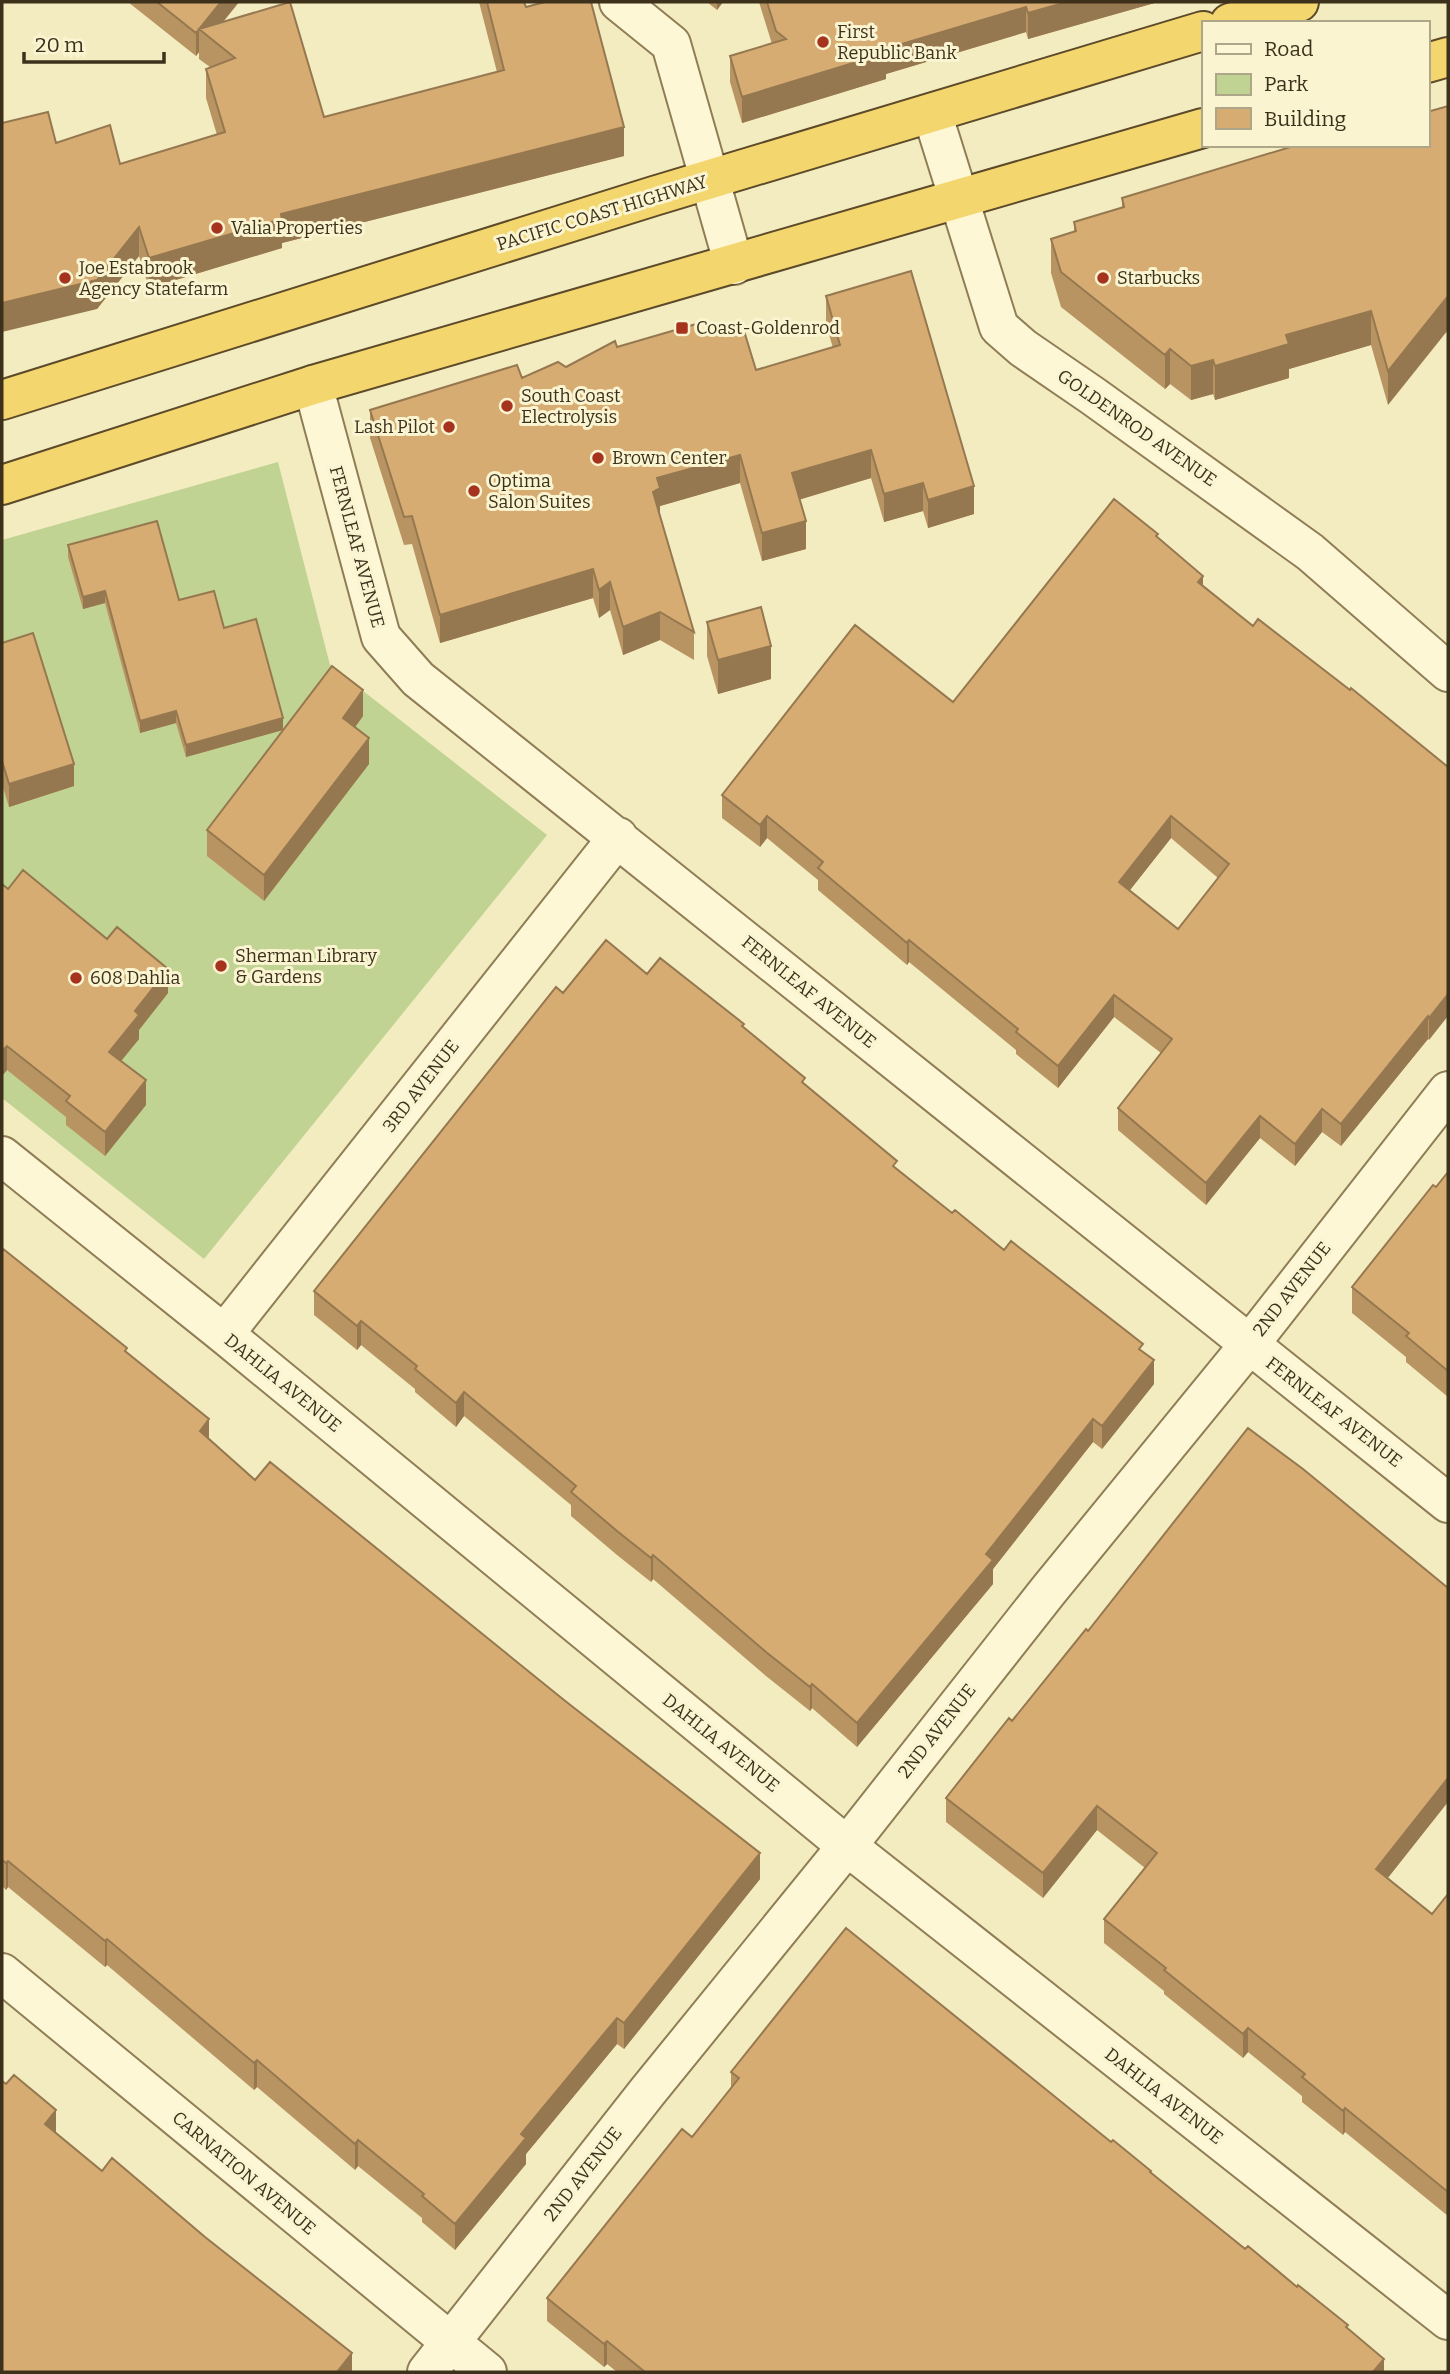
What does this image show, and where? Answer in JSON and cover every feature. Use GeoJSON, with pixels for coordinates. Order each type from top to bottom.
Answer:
{"type":"FeatureCollection","features":[{"type":"Feature","properties":{"kind":"highway"},"geometry":{"type":"LineString","coordinates":[[1237,21],[1299,2]]}},
{"type":"Feature","properties":{"kind":"highway","name":"PACIFIC COAST HIGHWAY"},"geometry":{"type":"LineString","coordinates":[[2,400],[1202,31]]}},
{"type":"Feature","properties":{"kind":"highway"},"geometry":{"type":"LineString","coordinates":[[1429,62],[1448,57]]}},
{"type":"Feature","properties":{"kind":"highway"},"geometry":{"type":"LineString","coordinates":[[2,485],[313,386],[1202,128]]}},
{"type":"Feature","properties":{"kind":"street"},"geometry":{"type":"LineString","coordinates":[[620,2],[671,44],[734,265]]}},
{"type":"Feature","properties":{"kind":"street","name":"GOLDENROD AVENUE"},"geometry":{"type":"LineString","coordinates":[[932,113],[999,327],[1023,348],[1310,552],[1448,672]]}},
{"type":"Feature","properties":{"kind":"street","name":"FERNLEAF AVENUE"},"geometry":{"type":"LineString","coordinates":[[313,386],[381,637],[418,680],[618,837],[1448,1503]]}},
{"type":"Feature","properties":{"kind":"street","name":"3RD AVENUE"},"geometry":{"type":"LineString","coordinates":[[224,1335],[618,837]]}},
{"type":"Feature","properties":{"kind":"street","name":"2ND AVENUE"},"geometry":{"type":"LineString","coordinates":[[427,2372],[1048,1591],[1249,1345],[1448,1091]]}},
{"type":"Feature","properties":{"kind":"street","name":"DAHLIA AVENUE"},"geometry":{"type":"LineString","coordinates":[[2,1156],[847,1846],[1448,2320]]}},
{"type":"Feature","properties":{"kind":"street","name":"CARNATION AVENUE"},"geometry":{"type":"LineString","coordinates":[[2,1973],[487,2372]]}},
{"type":"Feature","properties":{"kind":"green space","name":"Sherman Library & Gardens"},"geometry":{"type":"Polygon","coordinates":[[[278,462],[330,665],[547,835],[204,1259],[2,1098],[2,540],[278,462]]]}},
{"type":"Feature","properties":{"kind":"building"},"geometry":{"type":"Polygon","coordinates":[[[157,2],[221,2],[196,33],[157,2]]]}},
{"type":"Feature","properties":{"kind":"building"},"geometry":{"type":"Polygon","coordinates":[[[290,2],[324,117],[504,70],[487,2],[524,2],[526,7],[545,2],[591,2],[624,127],[281,214],[282,219],[149,258],[139,227],[97,280],[2,303],[2,123],[48,112],[56,143],[110,125],[120,164],[225,132],[206,69],[235,58],[199,29],[290,2]]]}},
{"type":"Feature","properties":{"kind":"building"},"geometry":{"type":"Polygon","coordinates":[[[767,2],[1067,2],[1028,13],[1026,7],[885,49],[886,53],[742,97],[730,56],[786,39],[776,31],[767,2]]]}},
{"type":"Feature","properties":{"kind":"building"},"geometry":{"type":"Polygon","coordinates":[[[1448,106],[1448,296],[1388,371],[1371,311],[1286,335],[1289,344],[1215,366],[1213,360],[1191,366],[1170,349],[1165,355],[1061,272],[1051,239],[1076,231],[1074,222],[1124,207],[1122,198],[1290,147],[1429,147],[1429,111],[1448,106]]]}},
{"type":"Feature","properties":{"kind":"building"},"geometry":{"type":"Polygon","coordinates":[[[911,271],[974,486],[928,500],[923,483],[884,494],[871,450],[792,473],[806,521],[762,533],[740,455],[657,478],[660,488],[653,492],[694,632],[660,612],[623,627],[610,582],[599,590],[593,569],[440,615],[412,516],[404,517],[370,410],[517,365],[522,378],[558,362],[566,367],[615,341],[617,347],[696,324],[699,333],[741,321],[756,370],[840,345],[826,296],[911,271]]]}},
{"type":"Feature","properties":{"kind":"building"},"geometry":{"type":"Polygon","coordinates":[[[1114,499],[1158,534],[1156,536],[1203,576],[1198,582],[1253,626],[1258,619],[1350,690],[1351,688],[1448,767],[1448,994],[1341,1124],[1322,1109],[1295,1144],[1260,1116],[1206,1183],[1118,1108],[1172,1039],[1114,995],[1058,1066],[1016,1032],[1018,1029],[909,940],[907,943],[818,868],[823,862],[767,816],[760,825],[722,795],[855,625],[953,702],[1114,499]],[[1171,816],[1119,882],[1178,929],[1229,864],[1171,816]]]}},
{"type":"Feature","properties":{"kind":"building"},"geometry":{"type":"Polygon","coordinates":[[[157,521],[179,600],[214,591],[224,628],[256,619],[283,718],[186,745],[176,711],[140,721],[105,591],[83,597],[68,545],[157,521]]]}},
{"type":"Feature","properties":{"kind":"building"},"geometry":{"type":"Polygon","coordinates":[[[761,607],[771,646],[718,660],[707,622],[761,607]]]}},
{"type":"Feature","properties":{"kind":"building"},"geometry":{"type":"Polygon","coordinates":[[[33,633],[74,764],[9,784],[2,761],[2,643],[33,633]]]}},
{"type":"Feature","properties":{"kind":"building"},"geometry":{"type":"Polygon","coordinates":[[[332,666],[363,690],[343,718],[369,738],[264,875],[207,830],[332,666]]]}},
{"type":"Feature","properties":{"kind":"building"},"geometry":{"type":"Polygon","coordinates":[[[23,870],[107,939],[117,927],[168,969],[135,1011],[139,1015],[109,1052],[146,1080],[105,1132],[66,1101],[70,1096],[7,1046],[2,1051],[2,884],[8,889],[23,870]]]}},
{"type":"Feature","properties":{"kind":"building"},"geometry":{"type":"Polygon","coordinates":[[[606,940],[647,974],[660,958],[744,1024],[742,1026],[805,1078],[802,1082],[897,1161],[893,1166],[952,1213],[955,1210],[1004,1250],[1011,1241],[1143,1344],[1139,1349],[1154,1360],[1102,1426],[1093,1419],[986,1554],[993,1560],[857,1723],[812,1684],[810,1687],[766,1652],[653,1555],[651,1558],[617,1531],[571,1492],[576,1486],[464,1392],[456,1403],[415,1369],[417,1366],[361,1321],[357,1326],[314,1291],[556,987],[563,993],[606,940]]]}},
{"type":"Feature","properties":{"kind":"building"},"geometry":{"type":"Polygon","coordinates":[[[1448,1172],[1448,1371],[1406,1336],[1409,1333],[1352,1287],[1433,1185],[1436,1187],[1448,1172]]]}},
{"type":"Feature","properties":{"kind":"building"},"geometry":{"type":"Polygon","coordinates":[[[2,1248],[127,1348],[125,1351],[209,1419],[200,1431],[255,1480],[270,1462],[564,1700],[760,1853],[624,2023],[617,2018],[521,2134],[526,2138],[455,2224],[422,2196],[424,2194],[358,2140],[355,2144],[257,2060],[254,2063],[107,1939],[105,1941],[8,1861],[6,1863],[2,1860],[2,1248]]]}},
{"type":"Feature","properties":{"kind":"building"},"geometry":{"type":"Polygon","coordinates":[[[1248,1428],[1303,1469],[1448,1588],[1448,1778],[1376,1869],[1432,1914],[1448,1894],[1448,2192],[1345,2108],[1343,2111],[1302,2077],[1305,2074],[1248,2028],[1243,2034],[1104,1919],[1157,1853],[1097,1806],[1043,1873],[946,1798],[1009,1718],[1012,1721],[1086,1629],[1088,1631],[1248,1428]]]}},
{"type":"Feature","properties":{"kind":"building"},"geometry":{"type":"Polygon","coordinates":[[[846,1928],[1111,2142],[1113,2140],[1245,2249],[1248,2246],[1348,2325],[1346,2327],[1384,2359],[1373,2372],[645,2372],[607,2341],[604,2344],[547,2298],[682,2129],[692,2137],[739,2078],[731,2072],[846,1928]]]}},
{"type":"Feature","properties":{"kind":"building"},"geometry":{"type":"Polygon","coordinates":[[[14,2075],[56,2110],[45,2124],[102,2171],[112,2158],[205,2237],[352,2353],[337,2372],[2,2372],[2,2081],[6,2084],[14,2075]]]}},
{"type":"Feature","properties":{"kind":"place","name":"First Republic Bank"},"geometry":{"type":"Point","coordinates":[823,42]}},
{"type":"Feature","properties":{"kind":"place","name":"Valia Properties"},"geometry":{"type":"Point","coordinates":[217,228]}},
{"type":"Feature","properties":{"kind":"place","name":"Joe Estabrook Agency Statefarm"},"geometry":{"type":"Point","coordinates":[65,278]}},
{"type":"Feature","properties":{"kind":"place","name":"Starbucks"},"geometry":{"type":"Point","coordinates":[1103,278]}},
{"type":"Feature","properties":{"kind":"place","name":"Coast-Goldenrod"},"geometry":{"type":"Point","coordinates":[682,328]}},
{"type":"Feature","properties":{"kind":"place","name":"South Coast Electrolysis"},"geometry":{"type":"Point","coordinates":[507,406]}},
{"type":"Feature","properties":{"kind":"place","name":"Lash Pilot"},"geometry":{"type":"Point","coordinates":[449,427]}},
{"type":"Feature","properties":{"kind":"place","name":"Brown Center"},"geometry":{"type":"Point","coordinates":[598,458]}},
{"type":"Feature","properties":{"kind":"place","name":"Optima Salon Suites"},"geometry":{"type":"Point","coordinates":[474,491]}},
{"type":"Feature","properties":{"kind":"place","name":"Sherman Library & Gardens"},"geometry":{"type":"Point","coordinates":[221,966]}},
{"type":"Feature","properties":{"kind":"place","name":"608 Dahlia"},"geometry":{"type":"Point","coordinates":[76,978]}}]}
